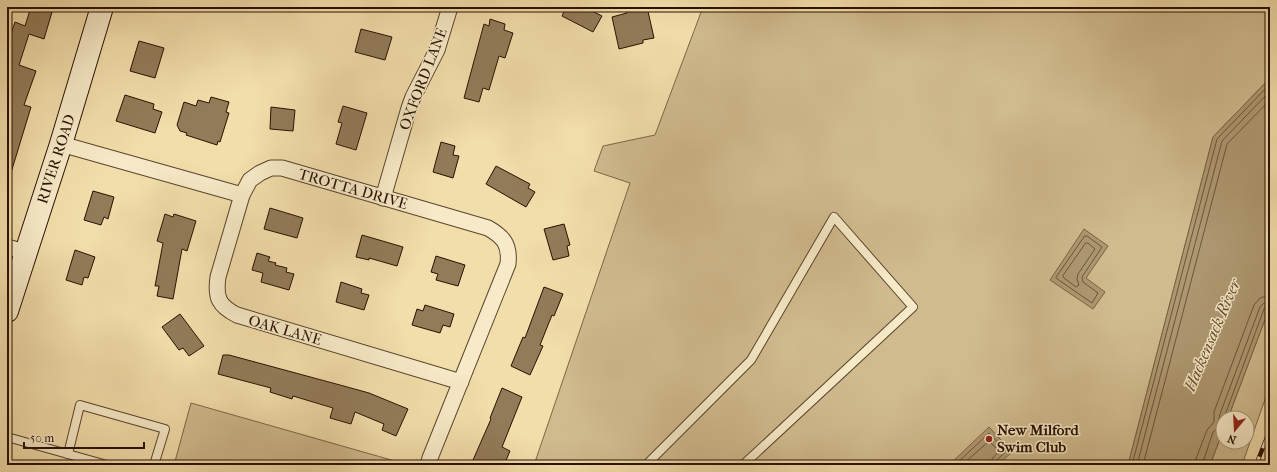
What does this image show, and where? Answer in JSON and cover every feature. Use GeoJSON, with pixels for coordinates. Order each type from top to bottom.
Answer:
{"type":"FeatureCollection","features":[{"type":"Feature","properties":{"kind":"main road","name":"RIVER ROAD"},"geometry":{"type":"LineString","coordinates":[[7,310],[16,249],[62,144],[102,7]]}},
{"type":"Feature","properties":{"kind":"street","name":"OXFORD LANE"},"geometry":{"type":"LineString","coordinates":[[383,198],[409,108],[437,50],[450,7]]}},
{"type":"Feature","properties":{"kind":"street"},"geometry":{"type":"LineString","coordinates":[[62,144],[242,195]]}},
{"type":"Feature","properties":{"kind":"street","name":"TROTTA DRIVE"},"geometry":{"type":"LineString","coordinates":[[242,195],[250,180],[260,173],[271,168],[282,168],[488,228],[498,233],[506,242],[509,254],[508,264],[428,465]]}},
{"type":"Feature","properties":{"kind":"street","name":"OAK LANE"},"geometry":{"type":"LineString","coordinates":[[242,195],[216,290],[219,300],[226,309],[237,316],[461,382]]}},
{"type":"Feature","properties":{"kind":"lane"},"geometry":{"type":"LineString","coordinates":[[646,465],[751,360],[834,217],[913,306],[743,465]]}},
{"type":"Feature","properties":{"kind":"lane"},"geometry":{"type":"LineString","coordinates":[[68,454],[80,405],[165,429],[154,465]]}},
{"type":"Feature","properties":{"kind":"lane"},"geometry":{"type":"LineString","coordinates":[[7,437],[104,465]]}},
{"type":"Feature","properties":{"kind":"shaded area"},"geometry":{"type":"Polygon","coordinates":[[[703,7],[1270,7],[1270,78],[1213,137],[1128,465],[534,465],[630,183],[594,171],[603,146],[655,135],[703,7]]]}},
{"type":"Feature","properties":{"kind":"shaded area"},"geometry":{"type":"Polygon","coordinates":[[[1270,306],[1270,385],[1255,428],[1255,410],[1231,410],[1270,306]]]}},
{"type":"Feature","properties":{"kind":"shaded area"},"geometry":{"type":"Polygon","coordinates":[[[191,403],[409,465],[174,465],[191,403]]]}},
{"type":"Feature","properties":{"kind":"shaded area"},"geometry":{"type":"Polygon","coordinates":[[[1216,450],[1247,450],[1242,465],[1210,465],[1216,450]]]}},
{"type":"Feature","properties":{"kind":"water","name":"Hackensack River"},"geometry":{"type":"Polygon","coordinates":[[[1270,78],[1270,306],[1231,410],[1215,410],[1216,450],[1210,465],[1128,465],[1213,137],[1270,78]]]}},
{"type":"Feature","properties":{"kind":"water"},"geometry":{"type":"Polygon","coordinates":[[[1084,229],[1108,246],[1086,278],[1105,292],[1093,309],[1050,280],[1084,229]]]}},
{"type":"Feature","properties":{"kind":"water","name":"New Milford Swim Club"},"geometry":{"type":"Polygon","coordinates":[[[989,427],[1012,452],[998,465],[949,465],[989,427]]]}},
{"type":"Feature","properties":{"kind":"building"},"geometry":{"type":"Polygon","coordinates":[[[31,7],[52,12],[44,39],[29,34],[19,65],[36,71],[24,105],[31,107],[10,176],[7,175],[7,45],[15,22],[25,26],[31,7]]]}},
{"type":"Feature","properties":{"kind":"building"},"geometry":{"type":"Polygon","coordinates":[[[566,7],[584,7],[602,16],[593,32],[562,16],[566,7]]]}},
{"type":"Feature","properties":{"kind":"building"},"geometry":{"type":"Polygon","coordinates":[[[626,7],[647,7],[654,38],[643,40],[643,43],[619,49],[612,17],[627,13],[626,7]]]}},
{"type":"Feature","properties":{"kind":"building"},"geometry":{"type":"Polygon","coordinates":[[[490,19],[505,24],[504,30],[513,33],[505,58],[499,56],[489,90],[483,88],[479,102],[464,98],[484,24],[489,26],[490,19]]]}},
{"type":"Feature","properties":{"kind":"building"},"geometry":{"type":"Polygon","coordinates":[[[361,29],[392,37],[385,60],[355,52],[361,29]]]}},
{"type":"Feature","properties":{"kind":"building"},"geometry":{"type":"Polygon","coordinates":[[[139,41],[164,48],[155,78],[130,71],[139,41]]]}},
{"type":"Feature","properties":{"kind":"building"},"geometry":{"type":"Polygon","coordinates":[[[125,95],[154,104],[153,109],[162,112],[155,133],[116,121],[125,95]]]}},
{"type":"Feature","properties":{"kind":"building"},"geometry":{"type":"Polygon","coordinates":[[[211,97],[229,102],[226,112],[229,113],[220,142],[218,141],[217,145],[186,135],[187,133],[180,131],[177,125],[184,102],[196,106],[198,100],[209,103],[211,97]]]}},
{"type":"Feature","properties":{"kind":"building"},"geometry":{"type":"Polygon","coordinates":[[[343,106],[367,113],[356,150],[336,144],[342,123],[338,122],[343,106]]]}},
{"type":"Feature","properties":{"kind":"building"},"geometry":{"type":"Polygon","coordinates":[[[271,107],[295,110],[293,131],[270,129],[271,107]]]}},
{"type":"Feature","properties":{"kind":"building"},"geometry":{"type":"Polygon","coordinates":[[[441,142],[455,146],[453,155],[459,156],[453,178],[433,172],[441,142]]]}},
{"type":"Feature","properties":{"kind":"building"},"geometry":{"type":"Polygon","coordinates":[[[496,166],[530,184],[528,188],[535,192],[526,207],[486,184],[496,166]]]}},
{"type":"Feature","properties":{"kind":"building"},"geometry":{"type":"Polygon","coordinates":[[[93,191],[114,197],[108,219],[104,217],[101,225],[84,220],[93,191]]]}},
{"type":"Feature","properties":{"kind":"building"},"geometry":{"type":"Polygon","coordinates":[[[270,208],[303,218],[297,238],[264,229],[270,208]]]}},
{"type":"Feature","properties":{"kind":"building"},"geometry":{"type":"Polygon","coordinates":[[[165,214],[173,217],[174,214],[196,221],[187,251],[182,249],[173,299],[157,296],[159,286],[155,286],[163,243],[157,241],[165,214]]]}},
{"type":"Feature","properties":{"kind":"building"},"geometry":{"type":"Polygon","coordinates":[[[564,224],[570,245],[567,246],[569,256],[553,260],[544,229],[564,224]]]}},
{"type":"Feature","properties":{"kind":"building"},"geometry":{"type":"Polygon","coordinates":[[[362,235],[403,247],[397,266],[369,258],[369,260],[356,257],[362,235]]]}},
{"type":"Feature","properties":{"kind":"building"},"geometry":{"type":"Polygon","coordinates":[[[75,250],[95,257],[88,278],[84,277],[82,285],[66,280],[75,250]]]}},
{"type":"Feature","properties":{"kind":"building"},"geometry":{"type":"Polygon","coordinates":[[[257,253],[270,257],[268,261],[276,263],[275,265],[287,268],[286,272],[294,274],[289,290],[261,282],[263,273],[252,270],[257,253]]]}},
{"type":"Feature","properties":{"kind":"building"},"geometry":{"type":"Polygon","coordinates":[[[436,256],[465,265],[458,286],[436,280],[438,274],[431,272],[436,256]]]}},
{"type":"Feature","properties":{"kind":"building"},"geometry":{"type":"Polygon","coordinates":[[[341,282],[362,289],[361,293],[369,295],[364,310],[336,302],[341,282]]]}},
{"type":"Feature","properties":{"kind":"building"},"geometry":{"type":"Polygon","coordinates":[[[544,287],[563,294],[554,316],[552,315],[540,345],[543,346],[530,375],[511,366],[523,337],[525,338],[544,287]]]}},
{"type":"Feature","properties":{"kind":"building"},"geometry":{"type":"Polygon","coordinates":[[[425,305],[454,314],[450,327],[443,325],[440,333],[412,325],[417,309],[423,311],[425,305]]]}},
{"type":"Feature","properties":{"kind":"building"},"geometry":{"type":"Polygon","coordinates":[[[180,314],[204,346],[189,356],[183,348],[179,350],[162,327],[180,314]]]}},
{"type":"Feature","properties":{"kind":"building"},"geometry":{"type":"Polygon","coordinates":[[[223,355],[229,355],[369,393],[408,409],[396,436],[382,430],[384,424],[355,412],[351,424],[330,418],[333,408],[293,396],[292,399],[270,392],[271,388],[218,374],[223,355]]]}},
{"type":"Feature","properties":{"kind":"building"},"geometry":{"type":"Polygon","coordinates":[[[502,388],[522,397],[502,447],[510,451],[504,465],[485,465],[473,460],[491,419],[490,418],[502,388]]]}},
{"type":"Feature","properties":{"kind":"railway"},"geometry":{"type":"LineString","coordinates":[[1256,465],[1270,430]]}},
{"type":"Feature","properties":{"kind":"place","name":"New Milford Swim Club"},"geometry":{"type":"Point","coordinates":[989,439]}}]}
